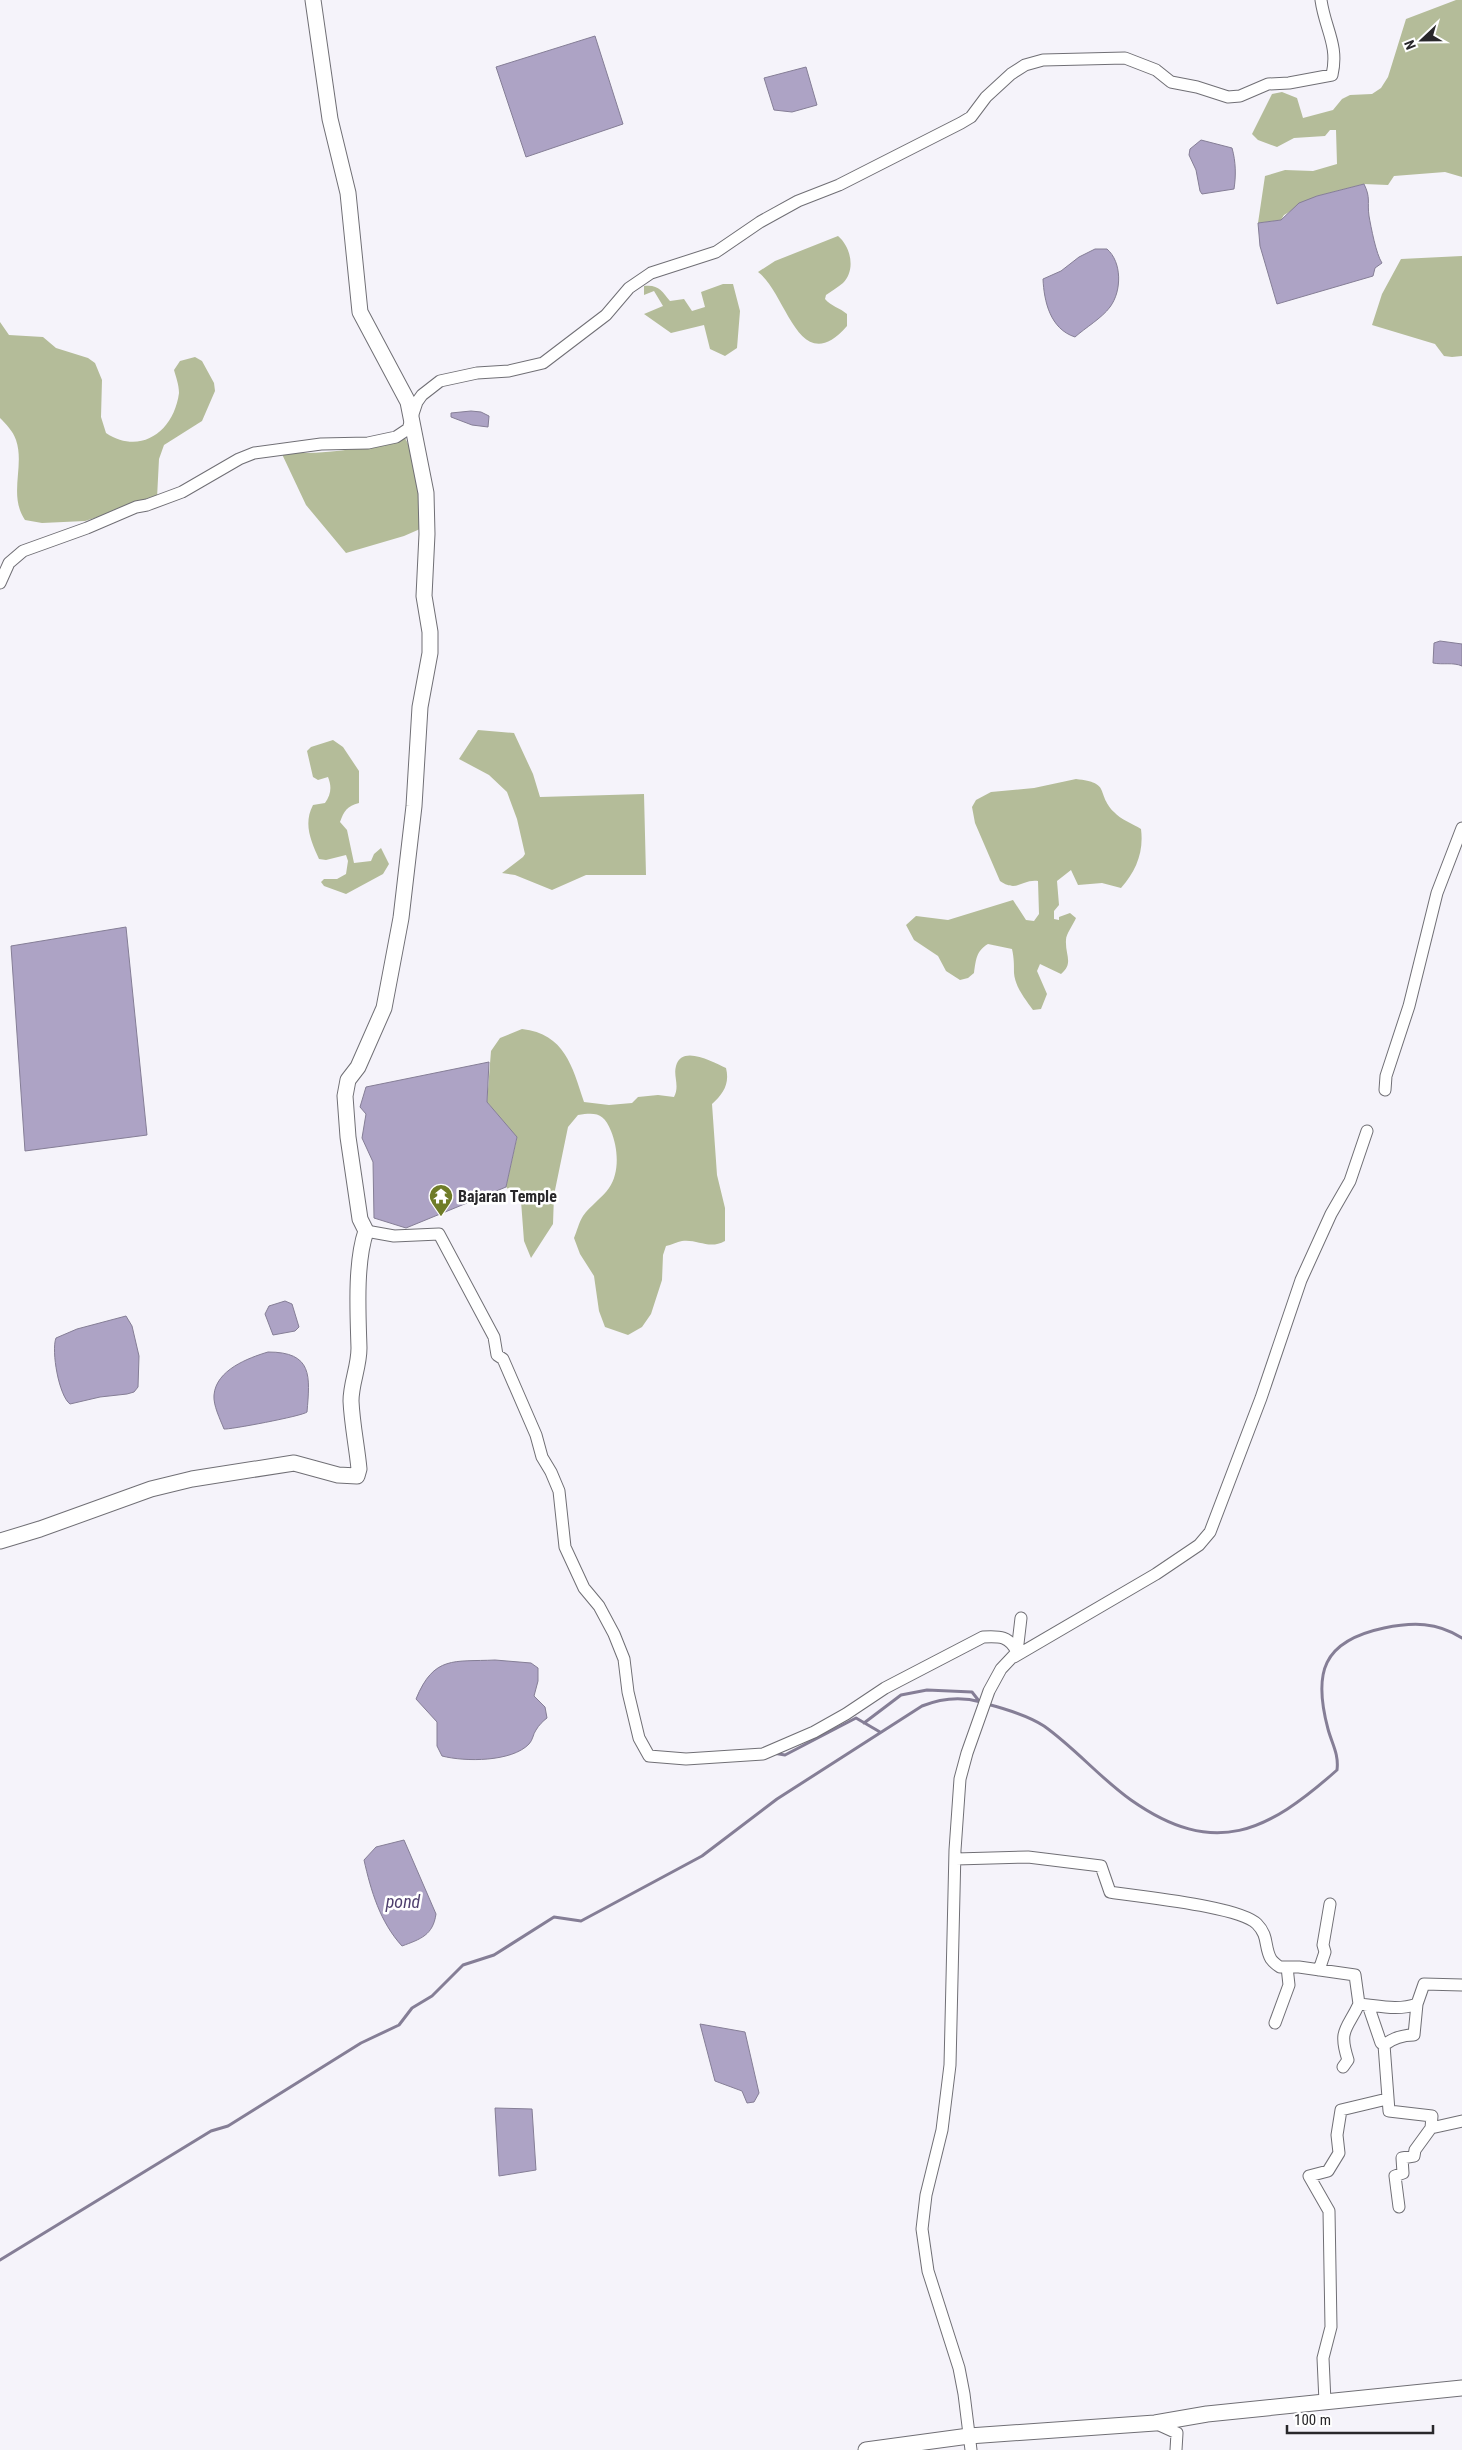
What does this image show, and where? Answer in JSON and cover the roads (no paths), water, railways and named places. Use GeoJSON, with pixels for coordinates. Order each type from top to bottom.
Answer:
{"type":"FeatureCollection","features":[{"type":"Feature","properties":{"kind":"street"},"geometry":{"type":"LineString","coordinates":[[0,1541],[151,1489],[192,1479],[294,1463],[338,1475],[357,1476],[359,1469],[353,1423],[352,1392],[358,1349],[361,1247],[366,1231],[360,1219],[348,1137],[345,1096],[348,1080],[358,1067],[378,1025],[394,961],[401,918],[414,806],[420,707],[430,653],[430,632],[424,596],[427,534],[426,493],[404,391],[360,312],[348,193],[330,119],[313,0]]}},
{"type":"Feature","properties":{"kind":"street"},"geometry":{"type":"LineString","coordinates":[[0,583],[9,563],[23,551],[88,528],[136,507],[147,505],[182,492],[239,459],[254,453],[286,447],[380,441],[403,434],[411,422],[417,402],[422,395],[440,381],[477,373],[510,372],[543,363],[606,315],[629,288],[644,277],[716,252],[760,222],[798,201],[839,184],[961,124],[978,110],[986,97],[998,85],[1025,65],[1043,60],[1125,58],[1156,70],[1171,82],[1197,87],[1228,97],[1240,96],[1268,84],[1289,83],[1332,75],[1335,56],[1334,41],[1322,10],[1321,0]]}},
{"type":"Feature","properties":{"kind":"street"},"geometry":{"type":"LineString","coordinates":[[1385,1090],[1386,1076],[1409,1006],[1436,893],[1462,828]]}},
{"type":"Feature","properties":{"kind":"street"},"geometry":{"type":"LineString","coordinates":[[970,2443],[959,2368],[928,2271],[922,2229],[926,2195],[942,2130],[950,2065],[960,1779],[967,1753],[989,1691],[1001,1670],[1016,1654],[1164,1568],[1199,1545],[1210,1532],[1261,1398],[1300,1280],[1331,1214],[1350,1181],[1368,1131]]}},
{"type":"Feature","properties":{"kind":"street"},"geometry":{"type":"LineString","coordinates":[[366,1231],[394,1236],[439,1234],[443,1241],[494,1337],[497,1355],[503,1359],[536,1435],[542,1457],[559,1491],[565,1547],[584,1588],[599,1606],[614,1634],[624,1660],[628,1692],[639,1738],[649,1756],[686,1759],[763,1754],[814,1732],[846,1714],[885,1688],[983,1637],[1000,1636],[1012,1642],[1016,1654]]}},
{"type":"Feature","properties":{"kind":"street"},"geometry":{"type":"LineString","coordinates":[[1016,1654],[1021,1618]]}},
{"type":"Feature","properties":{"kind":"street"},"geometry":{"type":"LineString","coordinates":[[956,1858],[1028,1857],[1101,1866],[1110,1892],[1187,1903],[1244,1916],[1256,1923],[1266,1936],[1271,1959],[1280,1967],[1355,1975],[1363,2004],[1384,2046],[1388,2111],[1432,2116],[1432,2128],[1415,2150],[1414,2156],[1402,2158],[1403,2172],[1395,2176],[1399,2207]]}},
{"type":"Feature","properties":{"kind":"street"},"geometry":{"type":"LineString","coordinates":[[1319,1970],[1325,1952],[1323,1945],[1330,1904]]}},
{"type":"Feature","properties":{"kind":"street"},"geometry":{"type":"LineString","coordinates":[[1275,2023],[1289,1985],[1287,1967]]}},
{"type":"Feature","properties":{"kind":"street"},"geometry":{"type":"LineString","coordinates":[[1384,2046],[1391,2040],[1405,2035],[1414,2035],[1417,2004],[1424,1984],[1462,1985]]}},
{"type":"Feature","properties":{"kind":"street"},"geometry":{"type":"LineString","coordinates":[[1363,2004],[1381,2008],[1409,2007],[1417,2004]]}},
{"type":"Feature","properties":{"kind":"street"},"geometry":{"type":"LineString","coordinates":[[1343,2067],[1348,2060],[1342,2044],[1344,2028],[1363,2004]]}},
{"type":"Feature","properties":{"kind":"street"},"geometry":{"type":"LineString","coordinates":[[1324,2402],[1323,2358],[1331,2327],[1329,2211],[1309,2176],[1328,2171],[1337,2158],[1339,2153],[1338,2119],[1341,2110],[1387,2099]]}},
{"type":"Feature","properties":{"kind":"street"},"geometry":{"type":"LineString","coordinates":[[1432,2128],[1462,2121]]}},
{"type":"Feature","properties":{"kind":"street"},"geometry":{"type":"LineString","coordinates":[[866,2450],[970,2443],[1155,2423],[1206,2414],[1462,2388]]}},
{"type":"Feature","properties":{"kind":"street"},"geometry":{"type":"LineString","coordinates":[[1155,2423],[1177,2433],[1176,2450]]}},
{"type":"Feature","properties":{"kind":"water"},"geometry":{"type":"Polygon","coordinates":[[[595,36],[623,124],[526,157],[496,67],[595,36]]]}},
{"type":"Feature","properties":{"kind":"water"},"geometry":{"type":"Polygon","coordinates":[[[806,67],[817,105],[792,112],[774,110],[764,78],[806,67]]]}},
{"type":"Feature","properties":{"kind":"water"},"geometry":{"type":"Polygon","coordinates":[[[1201,140],[1232,148],[1235,169],[1234,189],[1202,194],[1196,170],[1189,155],[1190,149],[1201,140]]]}},
{"type":"Feature","properties":{"kind":"water"},"geometry":{"type":"Polygon","coordinates":[[[1364,184],[1368,197],[1372,233],[1382,263],[1375,268],[1373,276],[1277,304],[1260,246],[1258,223],[1281,220],[1299,203],[1317,196],[1364,184]]]}},
{"type":"Feature","properties":{"kind":"water"},"geometry":{"type":"Polygon","coordinates":[[[1095,249],[1107,249],[1115,261],[1119,277],[1117,293],[1107,311],[1075,337],[1066,333],[1054,321],[1047,305],[1043,279],[1061,271],[1079,257],[1095,249]]]}},
{"type":"Feature","properties":{"kind":"water"},"geometry":{"type":"Polygon","coordinates":[[[481,412],[489,416],[488,427],[472,425],[451,417],[451,413],[481,412]]]}},
{"type":"Feature","properties":{"kind":"water"},"geometry":{"type":"Polygon","coordinates":[[[1440,641],[1462,644],[1462,666],[1433,663],[1434,643],[1440,641]]]}},
{"type":"Feature","properties":{"kind":"water"},"geometry":{"type":"Polygon","coordinates":[[[126,927],[147,1135],[25,1151],[11,946],[126,927]]]}},
{"type":"Feature","properties":{"kind":"water"},"geometry":{"type":"Polygon","coordinates":[[[489,1062],[487,1102],[517,1137],[506,1187],[406,1228],[374,1218],[373,1162],[362,1138],[366,1114],[360,1107],[366,1087],[489,1062]]]}},
{"type":"Feature","properties":{"kind":"water"},"geometry":{"type":"Polygon","coordinates":[[[285,1301],[292,1304],[299,1327],[295,1331],[273,1335],[265,1314],[269,1306],[285,1301]]]}},
{"type":"Feature","properties":{"kind":"water"},"geometry":{"type":"Polygon","coordinates":[[[126,1316],[132,1326],[139,1356],[138,1387],[134,1392],[127,1394],[100,1397],[70,1404],[62,1392],[59,1383],[55,1362],[56,1338],[77,1329],[126,1316]]]}},
{"type":"Feature","properties":{"kind":"water"},"geometry":{"type":"Polygon","coordinates":[[[268,1352],[294,1356],[306,1368],[308,1377],[307,1412],[224,1429],[217,1412],[214,1395],[220,1379],[234,1366],[268,1352]]]}},
{"type":"Feature","properties":{"kind":"water"},"geometry":{"type":"Polygon","coordinates":[[[495,1660],[531,1663],[538,1668],[538,1681],[534,1696],[545,1707],[547,1718],[537,1728],[529,1744],[511,1754],[475,1760],[442,1756],[437,1746],[437,1722],[416,1699],[423,1685],[438,1668],[447,1664],[495,1660]]]}},
{"type":"Feature","properties":{"kind":"water","name":"pond"},"geometry":{"type":"Polygon","coordinates":[[[404,1840],[436,1914],[429,1932],[415,1941],[402,1946],[394,1937],[377,1906],[364,1860],[376,1847],[404,1840]]]}},
{"type":"Feature","properties":{"kind":"water"},"geometry":{"type":"Polygon","coordinates":[[[700,2024],[745,2032],[759,2093],[754,2102],[747,2103],[742,2091],[715,2081],[700,2024]]]}},
{"type":"Feature","properties":{"kind":"water"},"geometry":{"type":"Polygon","coordinates":[[[495,2108],[532,2109],[536,2170],[499,2176],[495,2108]]]}},
{"type":"Feature","properties":{"kind":"waterway"},"geometry":{"type":"LineString","coordinates":[[987,1704],[1009,1710],[1044,1726],[1131,1800],[1161,1818],[1189,1829],[1215,1833],[1239,1830],[1263,1822],[1287,1809],[1337,1770],[1336,1754],[1328,1729],[1322,1691],[1323,1676],[1327,1662],[1335,1651],[1347,1641],[1363,1634],[1405,1625],[1434,1626],[1462,1638]]}},
{"type":"Feature","properties":{"kind":"waterway"},"geometry":{"type":"LineString","coordinates":[[864,1723],[901,1695],[927,1690],[972,1692],[979,1701]]}},
{"type":"Feature","properties":{"kind":"waterway"},"geometry":{"type":"LineString","coordinates":[[0,2260],[211,2131],[228,2126],[361,2043],[399,2025],[412,2008],[432,1996],[463,1965],[494,1955],[554,1917],[581,1921],[702,1856],[777,1799],[922,1706],[951,1699],[981,1702]]}},
{"type":"Feature","properties":{"kind":"waterway"},"geometry":{"type":"LineString","coordinates":[[773,1753],[785,1755],[856,1718],[880,1732]]}},
{"type":"Feature","properties":{"kind":"place","name":"Bajaran Temple"},"geometry":{"type":"Point","coordinates":[441,1217]}}]}
